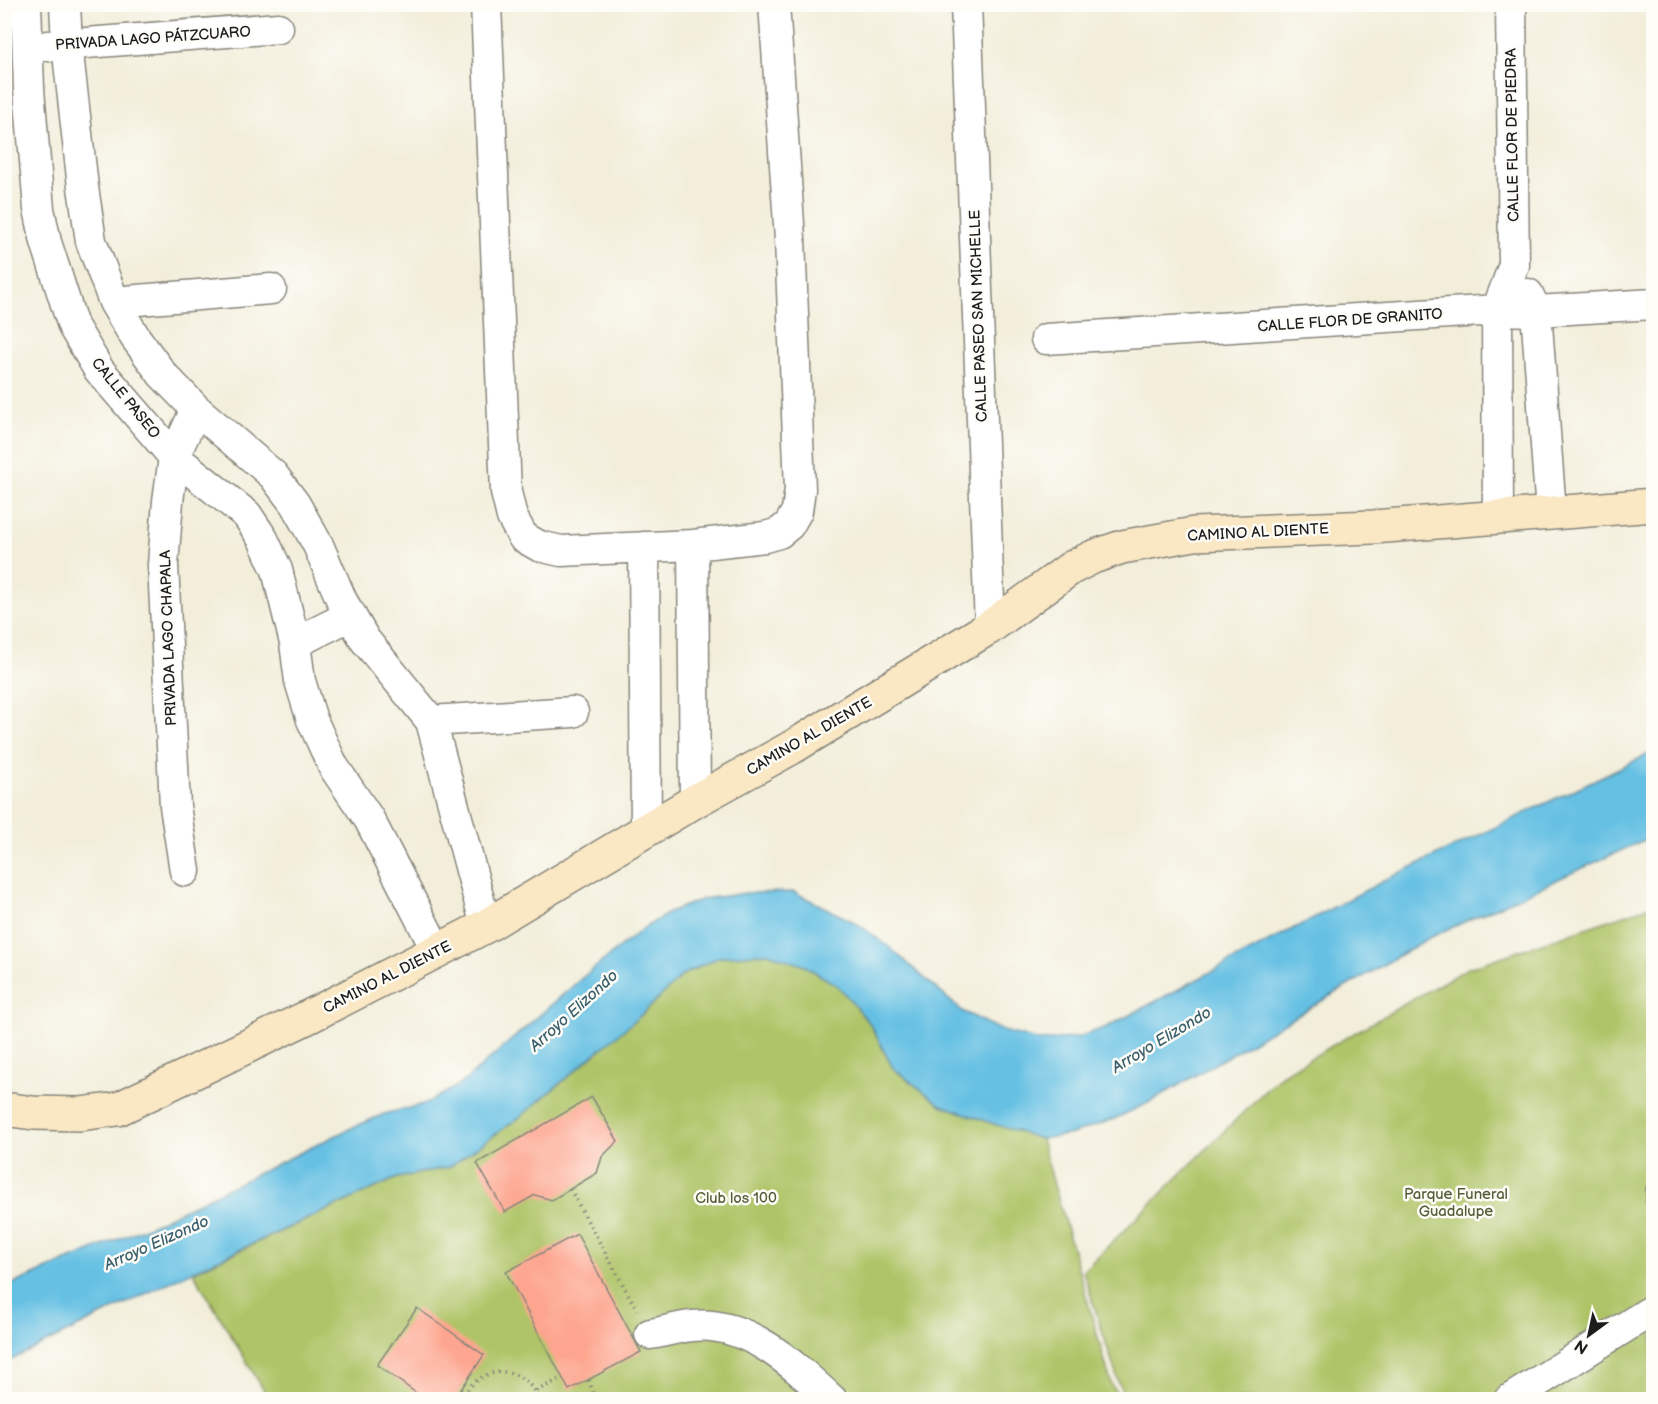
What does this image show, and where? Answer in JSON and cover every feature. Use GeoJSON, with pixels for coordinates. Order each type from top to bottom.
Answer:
{"type":"FeatureCollection","features":[{"type":"Feature","properties":{"kind":"street","name":"CALLE PASEO"},"geometry":{"type":"LineString","coordinates":[[26,4],[30,100],[39,209],[46,242],[74,326],[99,370],[174,457],[247,515],[263,539],[277,570],[295,643],[300,681],[312,720],[333,766],[369,819],[437,951]]}},
{"type":"Feature","properties":{"kind":"street"},"geometry":{"type":"LineString","coordinates":[[65,4],[67,45],[91,241],[114,302],[135,337],[162,374],[196,409],[273,475],[295,504],[318,545],[342,601],[365,640],[431,721],[486,926]]}},
{"type":"Feature","properties":{"kind":"street"},"geometry":{"type":"LineString","coordinates":[[486,4],[506,492],[512,517],[523,537],[539,546],[561,551],[693,545],[765,537],[778,533],[789,525],[797,512],[800,489],[790,239],[774,4]]}},
{"type":"Feature","properties":{"kind":"street","name":"CALLE PASEO SAN MICHELLE"},"geometry":{"type":"LineString","coordinates":[[966,4],[990,627]]}},
{"type":"Feature","properties":{"kind":"street","name":"CALLE FLOR DE PIEDRA"},"geometry":{"type":"LineString","coordinates":[[1498,516],[1497,310],[1514,264],[1510,4]]}},
{"type":"Feature","properties":{"kind":"street","name":"PRIVADA LAGO PÁTZCUARO"},"geometry":{"type":"LineString","coordinates":[[28,47],[278,28]]}},
{"type":"Feature","properties":{"kind":"street","name":"CALLE FLOR DE PIEDRA"},"geometry":{"type":"LineString","coordinates":[[1514,264],[1536,311],[1551,513]]}},
{"type":"Feature","properties":{"kind":"street"},"geometry":{"type":"LineString","coordinates":[[114,302],[271,289]]}},
{"type":"Feature","properties":{"kind":"street","name":"CALLE FLOR DE GRANITO"},"geometry":{"type":"LineString","coordinates":[[1046,339],[1497,310],[1536,311],[1653,304]]}},
{"type":"Feature","properties":{"kind":"street","name":"PRIVADA LAGO CHAPALA"},"geometry":{"type":"LineString","coordinates":[[185,871],[175,806],[163,565],[174,457],[196,409]]}},
{"type":"Feature","properties":{"kind":"street","name":"CAMINO AL DIENTE"},"geometry":{"type":"LineString","coordinates":[[4,1109],[33,1113],[80,1114],[118,1109],[310,1016],[486,926],[646,829],[791,748],[990,627],[1071,568],[1103,554],[1150,541],[1194,534],[1373,527],[1653,505]]}},
{"type":"Feature","properties":{"kind":"street"},"geometry":{"type":"LineString","coordinates":[[693,545],[695,801]]}},
{"type":"Feature","properties":{"kind":"street"},"geometry":{"type":"LineString","coordinates":[[644,547],[646,829]]}},
{"type":"Feature","properties":{"kind":"street"},"geometry":{"type":"LineString","coordinates":[[295,643],[351,615]]}},
{"type":"Feature","properties":{"kind":"street"},"geometry":{"type":"LineString","coordinates":[[431,721],[573,712]]}},
{"type":"Feature","properties":{"kind":"street"},"geometry":{"type":"LineString","coordinates":[[1509,1400],[1653,1310]]}},
{"type":"Feature","properties":{"kind":"street"},"geometry":{"type":"LineString","coordinates":[[650,1334],[693,1326],[728,1328],[769,1348],[797,1367],[832,1400]]}},
{"type":"Feature","properties":{"kind":"lane"},"geometry":{"type":"LineString","coordinates":[[1653,1190],[1653,1202]]}},
{"type":"Feature","properties":{"kind":"path"},"geometry":{"type":"LineString","coordinates":[[570,1189],[650,1334]]}},
{"type":"Feature","properties":{"kind":"path"},"geometry":{"type":"LineString","coordinates":[[461,1400],[467,1388],[476,1379],[488,1373],[502,1371],[526,1380],[536,1391],[539,1400]]}},
{"type":"Feature","properties":{"kind":"path"},"geometry":{"type":"LineString","coordinates":[[536,1391],[562,1378]]}},
{"type":"Feature","properties":{"kind":"path"},"geometry":{"type":"LineString","coordinates":[[589,1380],[595,1400]]}},
{"type":"Feature","properties":{"kind":"green space","name":"Parque Funeral Guadalupe"},"geometry":{"type":"Polygon","coordinates":[[[1653,905],[1653,1399],[1128,1399],[1120,1387],[1083,1271],[1281,1075],[1466,969],[1653,905]]]}},
{"type":"Feature","properties":{"kind":"green space","name":"Club los 100"},"geometry":{"type":"Polygon","coordinates":[[[768,953],[805,966],[839,986],[870,1024],[893,1068],[941,1105],[1041,1139],[1112,1386],[1120,1399],[269,1399],[193,1272],[397,1178],[449,1167],[520,1117],[640,1016],[684,974],[719,957],[768,953]]]}},
{"type":"Feature","properties":{"kind":"water","name":"Arroyo Elizondo"},"geometry":{"type":"Polygon","coordinates":[[[1653,752],[1653,836],[1429,938],[1150,1102],[1114,1119],[1073,1134],[1041,1139],[941,1105],[893,1068],[870,1024],[838,986],[805,966],[768,953],[719,957],[684,974],[640,1016],[520,1117],[449,1167],[397,1178],[182,1276],[5,1363],[5,1287],[154,1224],[347,1130],[384,1114],[425,1104],[461,1084],[582,978],[642,929],[672,911],[703,899],[746,893],[794,892],[856,923],[888,946],[962,1011],[1003,1031],[1041,1041],[1078,1037],[1107,1027],[1389,878],[1653,752]]]}},
{"type":"Feature","properties":{"kind":"building"},"geometry":{"type":"Polygon","coordinates":[[[592,1097],[618,1141],[602,1157],[597,1173],[552,1200],[535,1195],[505,1212],[477,1163],[592,1097]]]}},
{"type":"Feature","properties":{"kind":"building"},"geometry":{"type":"Polygon","coordinates":[[[577,1234],[641,1352],[569,1390],[506,1272],[577,1234]]]}},
{"type":"Feature","properties":{"kind":"building"},"geometry":{"type":"Polygon","coordinates":[[[417,1308],[484,1355],[454,1400],[426,1400],[377,1365],[417,1308]]]}}]}
